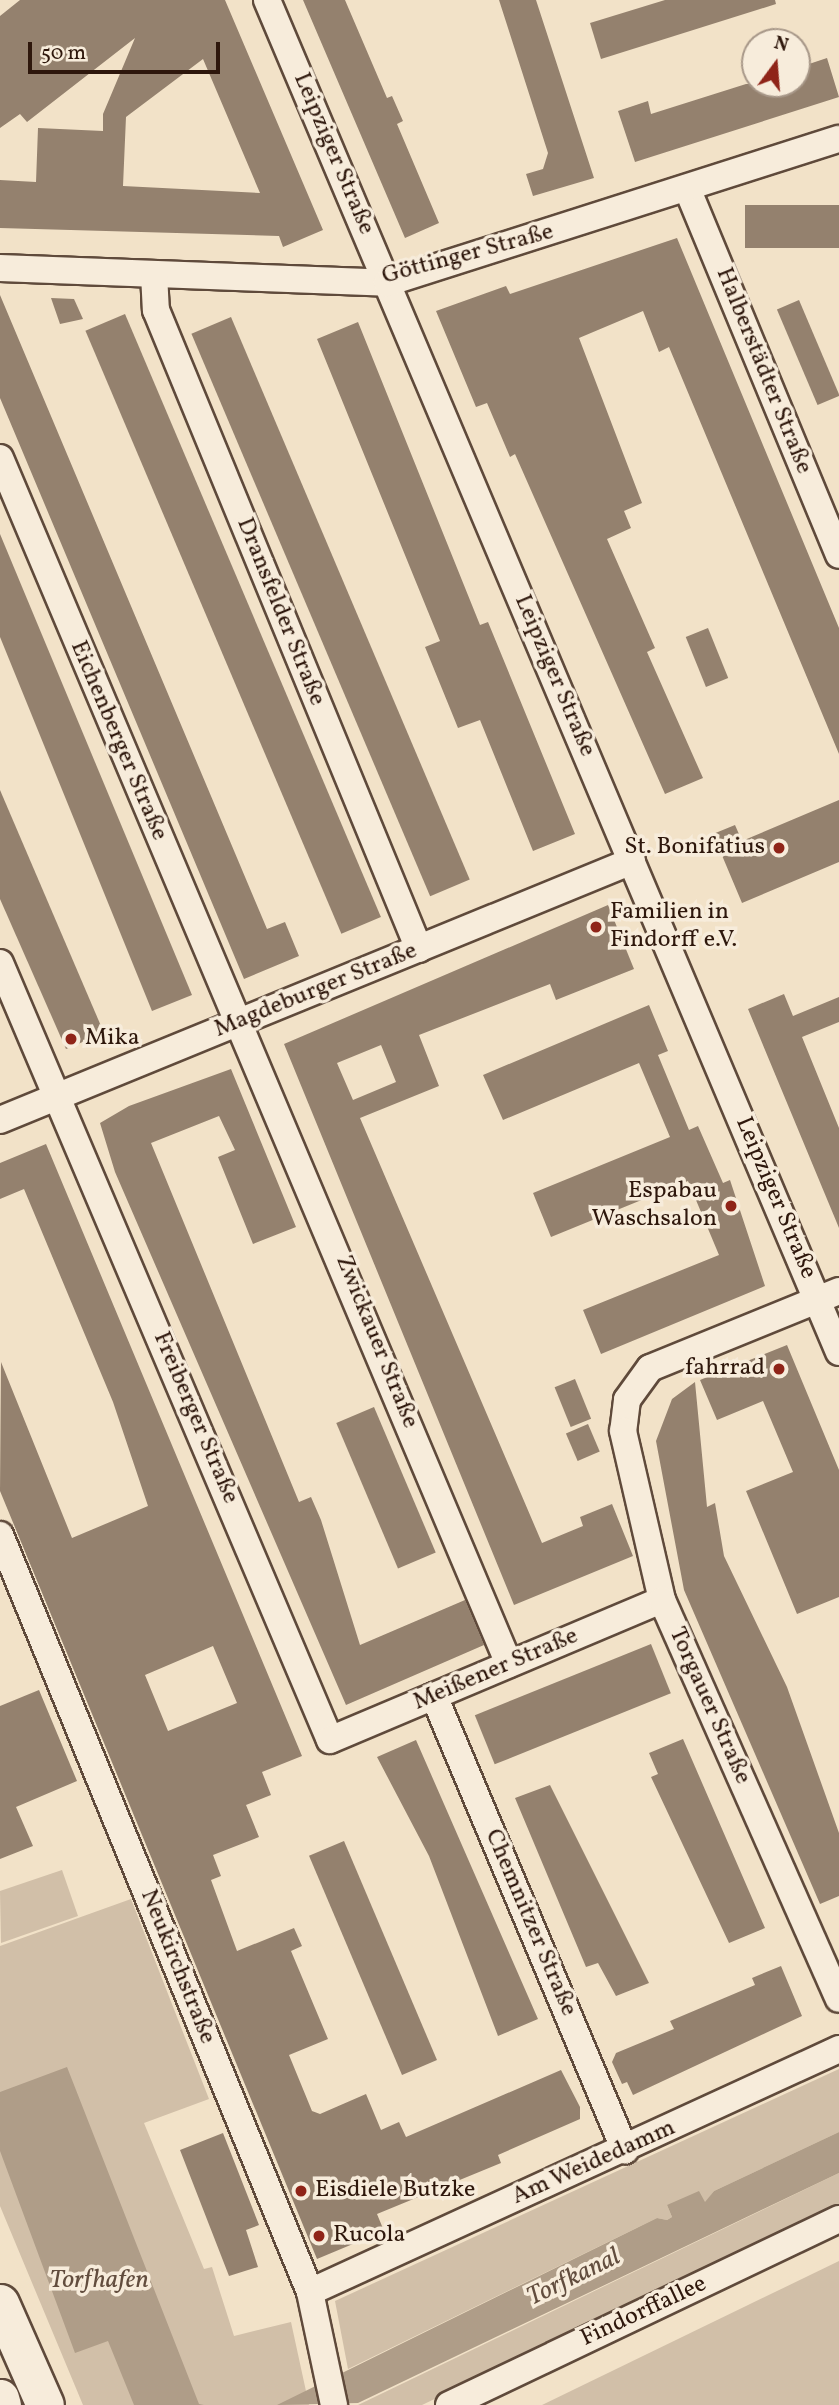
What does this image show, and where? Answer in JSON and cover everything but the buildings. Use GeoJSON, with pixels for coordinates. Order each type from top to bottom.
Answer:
{"type":"FeatureCollection","features":[{"type":"Feature","properties":{"kind":"main road"},"geometry":{"type":"LineString","coordinates":[[0,2303],[45,2405]]}},
{"type":"Feature","properties":{"kind":"main road"},"geometry":{"type":"LineString","coordinates":[[0,2398],[2,2405]]}},
{"type":"Feature","properties":{"kind":"street","name":"Leipziger Straße"},"geometry":{"type":"LineString","coordinates":[[267,0],[632,861],[828,1295],[839,1352]]}},
{"type":"Feature","properties":{"kind":"street","name":"Göttinger Straße"},"geometry":{"type":"LineString","coordinates":[[0,268],[387,283],[839,139]]}},
{"type":"Feature","properties":{"kind":"street","name":"Halberstädter Straße"},"geometry":{"type":"LineString","coordinates":[[687,188],[839,555]]}},
{"type":"Feature","properties":{"kind":"street","name":"Dransfelder Straße"},"geometry":{"type":"LineString","coordinates":[[154,274],[156,310],[419,949]]}},
{"type":"Feature","properties":{"kind":"street","name":"Eichenberger Straße"},"geometry":{"type":"LineString","coordinates":[[0,458],[239,1022]]}},
{"type":"Feature","properties":{"kind":"street","name":"Magdeburger Straße"},"geometry":{"type":"LineString","coordinates":[[0,1121],[632,861]]}},
{"type":"Feature","properties":{"kind":"street","name":"Freiberger Straße"},"geometry":{"type":"LineString","coordinates":[[0,963],[61,1096],[330,1740]]}},
{"type":"Feature","properties":{"kind":"street","name":"Zwickauer Straße"},"geometry":{"type":"LineString","coordinates":[[239,1022],[509,1664]]}},
{"type":"Feature","properties":{"kind":"street","name":"Torgauer Straße"},"geometry":{"type":"LineString","coordinates":[[828,1295],[673,1354],[650,1368],[628,1400],[627,1458],[662,1600],[839,1998]]}},
{"type":"Feature","properties":{"kind":"street","name":"Neukirchstraße"},"geometry":{"type":"LineString","coordinates":[[0,1535],[310,2292],[317,2340],[334,2405]]}},
{"type":"Feature","properties":{"kind":"street","name":"Meißener Straße"},"geometry":{"type":"LineString","coordinates":[[330,1740],[662,1600]]}},
{"type":"Feature","properties":{"kind":"street","name":"Chemnitzer Straße"},"geometry":{"type":"LineString","coordinates":[[434,1696],[625,2150]]}},
{"type":"Feature","properties":{"kind":"street","name":"Am Weidedamm"},"geometry":{"type":"LineString","coordinates":[[310,2292],[625,2150],[839,2049]]}},
{"type":"Feature","properties":{"kind":"street","name":"Findorffallee"},"geometry":{"type":"LineString","coordinates":[[449,2405],[839,2219]]}},
{"type":"Feature","properties":{"kind":"shaded area"},"geometry":{"type":"Polygon","coordinates":[[[62,1870],[78,1916],[1,1943],[0,1891],[62,1870]]]}},
{"type":"Feature","properties":{"kind":"shaded area"},"geometry":{"type":"Polygon","coordinates":[[[131,1899],[209,2099],[144,2123],[204,2269],[212,2267],[234,2336],[291,2322],[309,2405],[83,2405],[0,2206],[0,1946],[131,1899]]]}},
{"type":"Feature","properties":{"kind":"shaded area"},"geometry":{"type":"Polygon","coordinates":[[[839,2069],[839,2132],[714,2191],[705,2203],[667,2205],[672,2217],[667,2220],[657,2218],[348,2369],[335,2301],[839,2069]]]}},
{"type":"Feature","properties":{"kind":"shaded area"},"geometry":{"type":"Polygon","coordinates":[[[839,2173],[839,2206],[422,2405],[358,2405],[839,2173]]]}},
{"type":"Feature","properties":{"kind":"shaded area"},"geometry":{"type":"Polygon","coordinates":[[[839,2261],[839,2405],[542,2405],[839,2261]]]}},
{"type":"Feature","properties":{"kind":"water","name":"Torfhafen"},"geometry":{"type":"Polygon","coordinates":[[[67,2067],[199,2404],[204,2405],[134,2405],[108,2341],[75,2353],[0,2151],[0,2092],[67,2067]]]}},
{"type":"Feature","properties":{"kind":"water","name":"Torfkanal"},"geometry":{"type":"Polygon","coordinates":[[[839,2132],[839,2173],[358,2403],[277,2405],[657,2218],[667,2220],[672,2217],[667,2205],[699,2191],[705,2202],[714,2191],[839,2132]]]}},
{"type":"Feature","properties":{"kind":"place","name":"St. Bonifatius"},"geometry":{"type":"Point","coordinates":[779,848]}},
{"type":"Feature","properties":{"kind":"place","name":"Familien in Findorff e.V."},"geometry":{"type":"Point","coordinates":[596,927]}},
{"type":"Feature","properties":{"kind":"place","name":"Mika"},"geometry":{"type":"Point","coordinates":[71,1039]}},
{"type":"Feature","properties":{"kind":"place","name":"Espabau Waschsalon"},"geometry":{"type":"Point","coordinates":[731,1206]}},
{"type":"Feature","properties":{"kind":"place","name":"fahrrad"},"geometry":{"type":"Point","coordinates":[779,1369]}},
{"type":"Feature","properties":{"kind":"place","name":"Eisdiele Butzke"},"geometry":{"type":"Point","coordinates":[301,2191]}},
{"type":"Feature","properties":{"kind":"place","name":"Rucola"},"geometry":{"type":"Point","coordinates":[319,2236]}}]}
